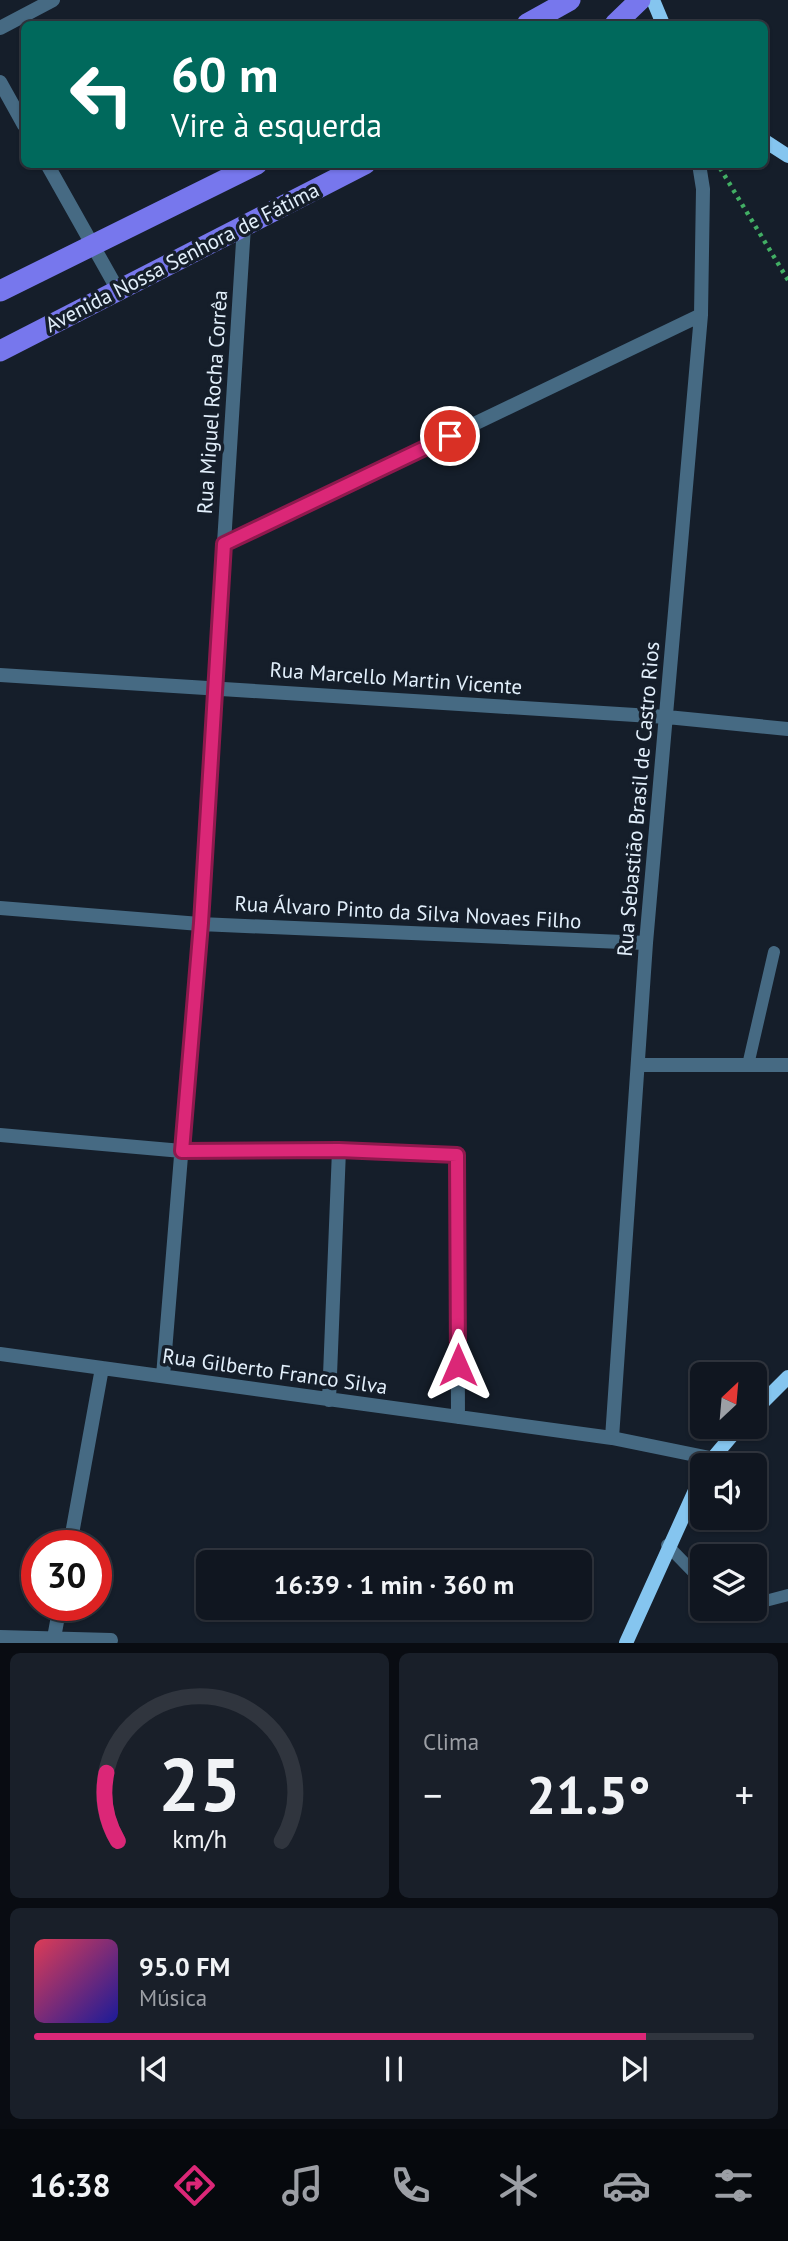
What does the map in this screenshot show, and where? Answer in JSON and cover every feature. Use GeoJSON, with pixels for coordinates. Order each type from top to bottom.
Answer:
{"type":"FeatureCollection","features":[{"type":"Feature","properties":{"kind":"main road"},"geometry":{"type":"LineString","coordinates":[[532,21],[569,0]]}},
{"type":"Feature","properties":{"kind":"main road"},"geometry":{"type":"LineString","coordinates":[[618,21],[640,0]]}},
{"type":"Feature","properties":{"kind":"main road"},"geometry":{"type":"LineString","coordinates":[[0,291],[249,168]]}},
{"type":"Feature","properties":{"kind":"main road","name":"Avenida Nossa Senhora de Fátima"},"geometry":{"type":"LineString","coordinates":[[0,351],[357,168]]}},
{"type":"Feature","properties":{"kind":"street"},"geometry":{"type":"LineString","coordinates":[[0,28],[53,0]]}},
{"type":"Feature","properties":{"kind":"street"},"geometry":{"type":"LineString","coordinates":[[653,0],[662,21]]}},
{"type":"Feature","properties":{"kind":"street"},"geometry":{"type":"LineString","coordinates":[[0,82],[21,120]]}},
{"type":"Feature","properties":{"kind":"street"},"geometry":{"type":"LineString","coordinates":[[768,143],[788,156]]}},
{"type":"Feature","properties":{"kind":"street"},"geometry":{"type":"LineString","coordinates":[[49,168],[118,292]]}},
{"type":"Feature","properties":{"kind":"street","name":"Rua Sebastião Brasil de Castro Rios"},"geometry":{"type":"LineString","coordinates":[[612,1438],[646,943],[701,315],[703,189],[700,168]]}},
{"type":"Feature","properties":{"kind":"street","name":"Rua Miguel Rocha Corrêa"},"geometry":{"type":"LineString","coordinates":[[163,1376],[201,923],[244,226]]}},
{"type":"Feature","properties":{"kind":"street"},"geometry":{"type":"LineString","coordinates":[[224,544],[701,315]]}},
{"type":"Feature","properties":{"kind":"street","name":"Rua Marcello Martin Vicente"},"geometry":{"type":"LineString","coordinates":[[0,676],[667,717],[788,729]]}},
{"type":"Feature","properties":{"kind":"street","name":"Rua Álvaro Pinto da Silva Novaes Filho"},"geometry":{"type":"LineString","coordinates":[[0,908],[201,923],[646,943]]}},
{"type":"Feature","properties":{"kind":"street"},"geometry":{"type":"LineString","coordinates":[[638,1065],[788,1065]]}},
{"type":"Feature","properties":{"kind":"street"},"geometry":{"type":"LineString","coordinates":[[0,1135],[182,1151],[339,1150],[457,1155],[458,1418]]}},
{"type":"Feature","properties":{"kind":"street"},"geometry":{"type":"LineString","coordinates":[[329,1399],[339,1150]]}},
{"type":"Feature","properties":{"kind":"street","name":"Rua Gilberto Franco Silva"},"geometry":{"type":"LineString","coordinates":[[0,1354],[612,1438],[690,1457]]}},
{"type":"Feature","properties":{"kind":"street"},"geometry":{"type":"LineString","coordinates":[[73,1530],[102,1368]]}},
{"type":"Feature","properties":{"kind":"street"},"geometry":{"type":"LineString","coordinates":[[767,1398],[788,1377]]}},
{"type":"Feature","properties":{"kind":"street"},"geometry":{"type":"LineString","coordinates":[[715,1453],[728,1439]]}},
{"type":"Feature","properties":{"kind":"street"},"geometry":{"type":"LineString","coordinates":[[626,1643],[667,1545],[690,1499]]}},
{"type":"Feature","properties":{"kind":"street"},"geometry":{"type":"LineString","coordinates":[[54,1638],[57,1621]]}},
{"type":"Feature","properties":{"kind":"street"},"geometry":{"type":"LineString","coordinates":[[0,1637],[111,1640]]}},
{"type":"Feature","properties":{"kind":"lane"},"geometry":{"type":"LineString","coordinates":[[748,1065],[774,952]]}},
{"type":"Feature","properties":{"kind":"lane"},"geometry":{"type":"LineString","coordinates":[[667,1545],[690,1569]]}},
{"type":"Feature","properties":{"kind":"lane"},"geometry":{"type":"LineString","coordinates":[[767,1601],[788,1595]]}},
{"type":"Feature","properties":{"kind":"path"},"geometry":{"type":"LineString","coordinates":[[720,168],[788,279]]}},
{"type":"Feature","properties":{"kind":"route"},"geometry":{"type":"LineString","coordinates":[[450,436],[224,544],[201,923],[182,1151],[339,1150],[457,1155],[458,1365]]}}]}
